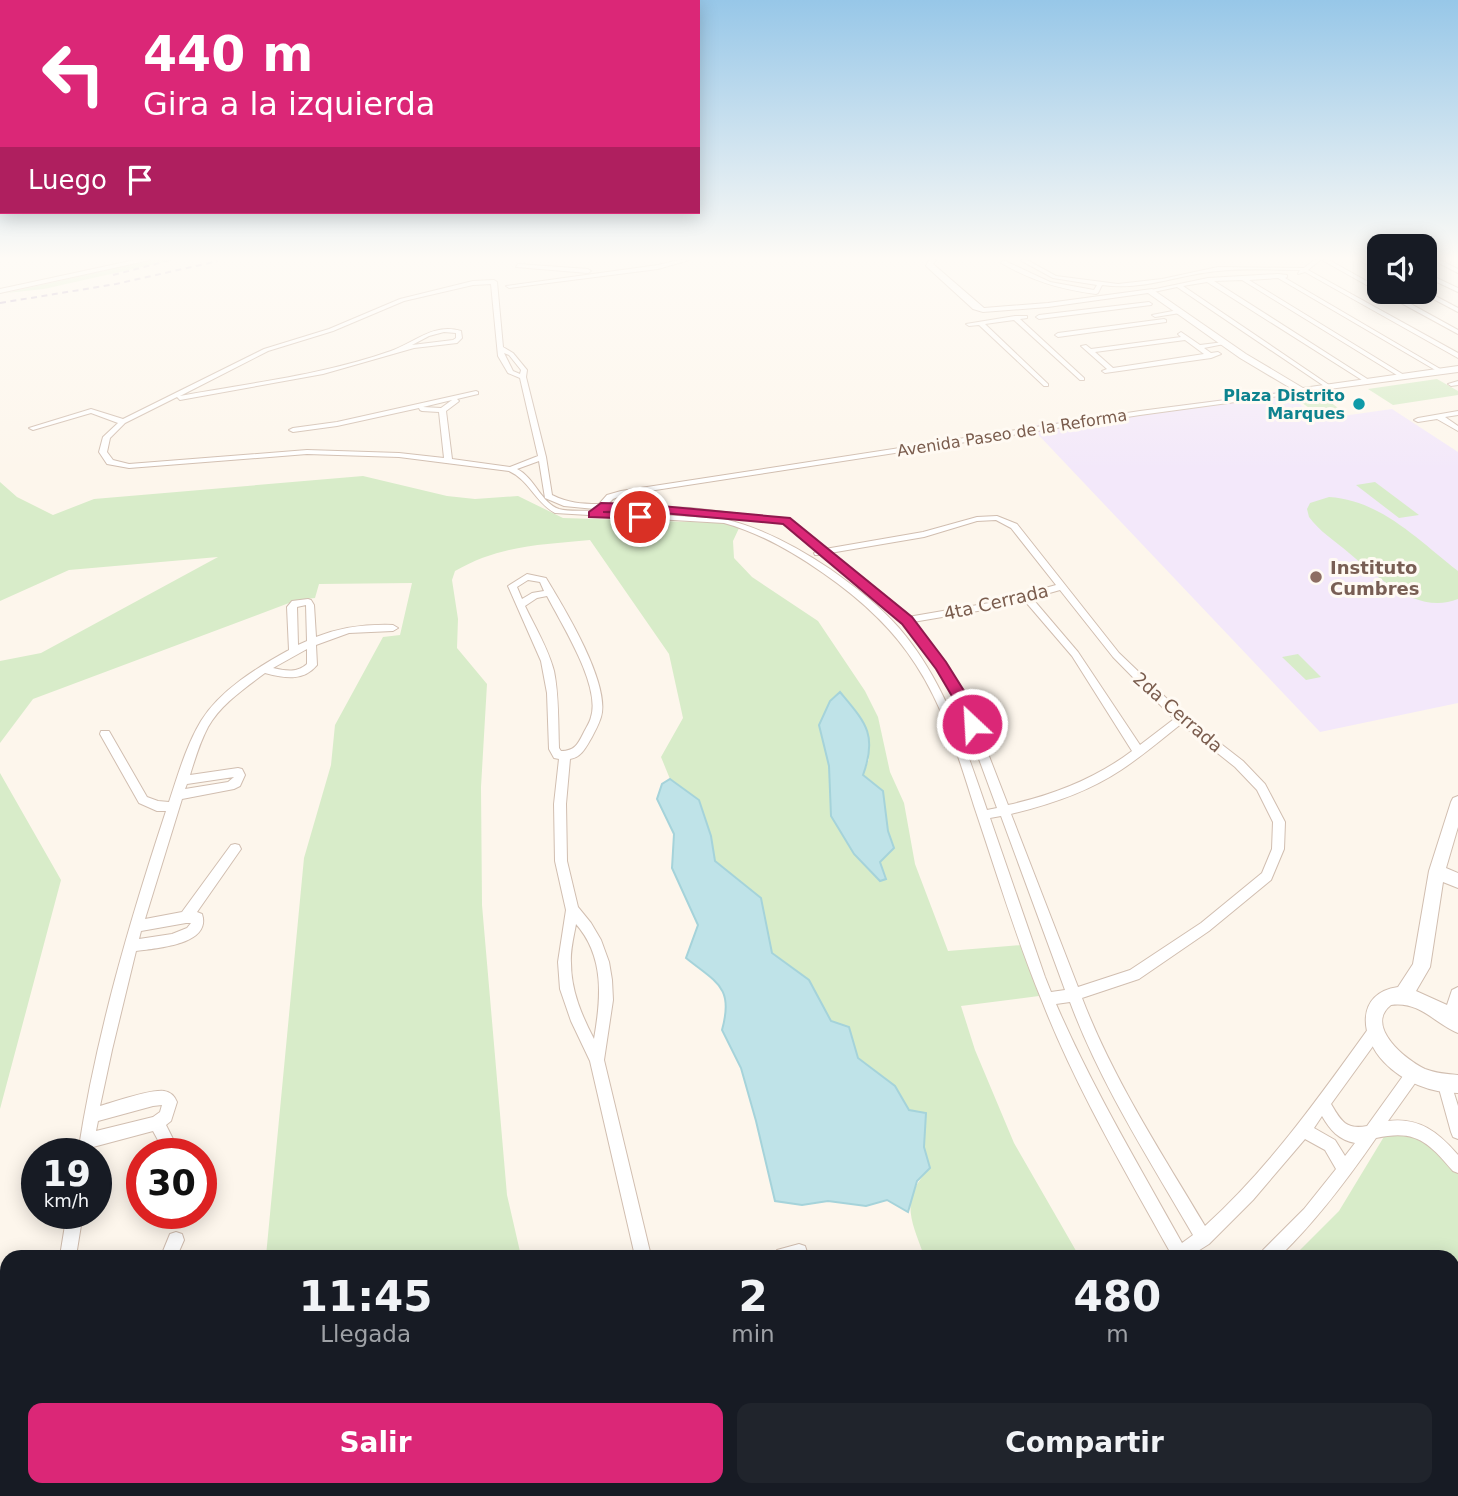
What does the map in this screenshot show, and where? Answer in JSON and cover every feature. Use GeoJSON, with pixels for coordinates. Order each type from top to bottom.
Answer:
{"type":"FeatureCollection","features":[{"type":"Feature","properties":{"kind":"street"},"geometry":{"type":"LineString","coordinates":[[331,330],[267,350],[123,422],[107,437],[103,447],[105,459],[118,465],[145,466],[307,452],[427,459],[511,469],[529,480],[540,500],[548,508],[558,511],[688,514],[786,521],[868,586],[907,621],[941,665],[963,702],[1091,1040],[1120,1096],[1203,1238]]}},
{"type":"Feature","properties":{"kind":"street"},"geometry":{"type":"LineString","coordinates":[[499,330],[502,359],[510,372],[523,377]]}},
{"type":"Feature","properties":{"kind":"street"},"geometry":{"type":"LineString","coordinates":[[988,330],[1046,385]]}},
{"type":"Feature","properties":{"kind":"street"},"geometry":{"type":"LineString","coordinates":[[1028,330],[1082,379]]}},
{"type":"Feature","properties":{"kind":"street"},"geometry":{"type":"LineString","coordinates":[[1065,330],[1069,333]]}},
{"type":"Feature","properties":{"kind":"street"},"geometry":{"type":"LineString","coordinates":[[1058,335],[1100,330]]}},
{"type":"Feature","properties":{"kind":"street"},"geometry":{"type":"LineString","coordinates":[[1203,330],[1303,391]]}},
{"type":"Feature","properties":{"kind":"street"},"geometry":{"type":"LineString","coordinates":[[1244,330],[1329,387]]}},
{"type":"Feature","properties":{"kind":"street"},"geometry":{"type":"LineString","coordinates":[[1286,330],[1367,381]]}},
{"type":"Feature","properties":{"kind":"street"},"geometry":{"type":"LineString","coordinates":[[1327,330],[1402,376]]}},
{"type":"Feature","properties":{"kind":"street"},"geometry":{"type":"LineString","coordinates":[[1370,330],[1439,370]]}},
{"type":"Feature","properties":{"kind":"street"},"geometry":{"type":"LineString","coordinates":[[1411,330],[1458,356]]}},
{"type":"Feature","properties":{"kind":"street"},"geometry":{"type":"LineString","coordinates":[[170,399],[323,372],[397,351],[455,342],[459,338],[459,332],[440,331],[397,351]]}},
{"type":"Feature","properties":{"kind":"street"},"geometry":{"type":"LineString","coordinates":[[1198,347],[1214,355],[1108,370],[1087,348],[1184,336],[1198,347],[1222,343]]}},
{"type":"Feature","properties":{"kind":"street"},"geometry":{"type":"LineString","coordinates":[[502,349],[518,361],[524,370],[523,377],[542,457],[548,496],[564,504],[597,511]]}},
{"type":"Feature","properties":{"kind":"street","name":"Avenida Paseo de la Reforma"},"geometry":{"type":"LineString","coordinates":[[597,511],[610,497],[621,493],[1458,367]]}},
{"type":"Feature","properties":{"kind":"street"},"geometry":{"type":"LineString","coordinates":[[293,430],[337,424],[476,393]]}},
{"type":"Feature","properties":{"kind":"street"},"geometry":{"type":"LineString","coordinates":[[405,409],[442,410],[461,397]]}},
{"type":"Feature","properties":{"kind":"street"},"geometry":{"type":"LineString","coordinates":[[442,410],[448,429],[446,446],[449,462]]}},
{"type":"Feature","properties":{"kind":"street"},"geometry":{"type":"LineString","coordinates":[[33,428],[90,411],[123,422]]}},
{"type":"Feature","properties":{"kind":"street"},"geometry":{"type":"LineString","coordinates":[[1418,420],[1458,413]]}},
{"type":"Feature","properties":{"kind":"street"},"geometry":{"type":"LineString","coordinates":[[1438,416],[1458,429]]}},
{"type":"Feature","properties":{"kind":"street"},"geometry":{"type":"LineString","coordinates":[[427,459],[446,446]]}},
{"type":"Feature","properties":{"kind":"street"},"geometry":{"type":"LineString","coordinates":[[511,469],[542,457]]}},
{"type":"Feature","properties":{"kind":"street"},"geometry":{"type":"LineString","coordinates":[[688,514],[750,528],[807,558],[850,587],[890,623],[907,643],[941,697],[1048,999],[1083,1080],[1175,1250]]}},
{"type":"Feature","properties":{"kind":"street","name":"2da Cerrada"},"geometry":{"type":"LineString","coordinates":[[807,558],[822,552],[914,536],[977,519],[997,519],[1014,526],[1116,655],[1181,719],[1239,764],[1261,788],[1279,822],[1278,849],[1267,876],[1172,950],[1134,975],[1073,995],[1048,999]]}},
{"type":"Feature","properties":{"kind":"street"},"geometry":{"type":"LineString","coordinates":[[750,528],[760,520]]}},
{"type":"Feature","properties":{"kind":"street"},"geometry":{"type":"LineString","coordinates":[[539,577],[551,593],[581,651],[595,685],[597,698],[597,716],[588,737],[577,751],[565,756],[558,755],[554,749],[550,675],[521,604],[511,590],[520,580],[539,577]]}},
{"type":"Feature","properties":{"kind":"street","name":"4ta Cerrada"},"geometry":{"type":"LineString","coordinates":[[890,623],[1026,597],[1061,587]]}},
{"type":"Feature","properties":{"kind":"street"},"geometry":{"type":"LineString","coordinates":[[521,604],[535,595],[551,593]]}},
{"type":"Feature","properties":{"kind":"street"},"geometry":{"type":"LineString","coordinates":[[1026,597],[1075,654],[1138,751]]}},
{"type":"Feature","properties":{"kind":"street"},"geometry":{"type":"LineString","coordinates":[[265,670],[294,675],[309,669],[313,660],[308,602],[295,603],[292,607],[294,653]]}},
{"type":"Feature","properties":{"kind":"street"},"geometry":{"type":"LineString","coordinates":[[87,1138],[135,927],[182,780],[207,721],[225,699],[265,670],[312,643],[353,628],[393,628]]}},
{"type":"Feature","properties":{"kind":"street"},"geometry":{"type":"LineString","coordinates":[[983,815],[1005,811],[1077,788],[1114,769],[1181,719]]}},
{"type":"Feature","properties":{"kind":"street"},"geometry":{"type":"LineString","coordinates":[[106,734],[143,800],[157,806],[230,786],[236,783],[240,775],[238,772],[228,772],[182,780]]}},
{"type":"Feature","properties":{"kind":"street"},"geometry":{"type":"LineString","coordinates":[[565,756],[560,804],[561,861],[572,910],[564,962],[567,989],[578,1021],[597,1060],[642,1250]]}},
{"type":"Feature","properties":{"kind":"street"},"geometry":{"type":"LineString","coordinates":[[1402,996],[1421,967],[1437,871],[1458,802]]}},
{"type":"Feature","properties":{"kind":"street"},"geometry":{"type":"LineString","coordinates":[[186,917],[235,849]]}},
{"type":"Feature","properties":{"kind":"street"},"geometry":{"type":"LineString","coordinates":[[1437,871],[1458,881]]}},
{"type":"Feature","properties":{"kind":"street"},"geometry":{"type":"LineString","coordinates":[[572,910],[586,923],[597,942],[608,989],[597,1060]]}},
{"type":"Feature","properties":{"kind":"street"},"geometry":{"type":"LineString","coordinates":[[130,946],[192,933],[198,928],[198,918],[186,917],[135,927]]}},
{"type":"Feature","properties":{"kind":"street"},"geometry":{"type":"LineString","coordinates":[[1458,996],[1455,1021],[1419,999],[1402,996],[1388,998],[1379,1005],[1374,1016],[1376,1030],[1383,1046],[1396,1061],[1413,1074],[1451,1085],[1458,1132]]}},
{"type":"Feature","properties":{"kind":"street"},"geometry":{"type":"LineString","coordinates":[[1185,1250],[1203,1238],[1258,1186],[1303,1130],[1376,1030]]}},
{"type":"Feature","properties":{"kind":"street"},"geometry":{"type":"LineString","coordinates":[[1276,1250],[1344,1168],[1413,1074]]}},
{"type":"Feature","properties":{"kind":"street"},"geometry":{"type":"LineString","coordinates":[[91,1116],[164,1098],[170,1102],[169,1109],[157,1124],[112,1139]]}},
{"type":"Feature","properties":{"kind":"street"},"geometry":{"type":"LineString","coordinates":[[1323,1103],[1341,1130],[1353,1136],[1400,1127],[1415,1130],[1429,1138],[1458,1166]]}},
{"type":"Feature","properties":{"kind":"street"},"geometry":{"type":"LineString","coordinates":[[157,1124],[165,1138]]}},
{"type":"Feature","properties":{"kind":"street"},"geometry":{"type":"LineString","coordinates":[[1303,1130],[1330,1144],[1344,1168]]}},
{"type":"Feature","properties":{"kind":"street"},"geometry":{"type":"LineString","coordinates":[[69,1250],[72,1229]]}},
{"type":"Feature","properties":{"kind":"street"},"geometry":{"type":"LineString","coordinates":[[172,1250],[176,1240]]}},
{"type":"Feature","properties":{"kind":"shaded area","name":"Instituto Cumbres"},"geometry":{"type":"Polygon","coordinates":[[[1281,391],[1321,419],[1392,409],[1458,452],[1458,703],[1320,732],[1030,426],[1281,391]]]}},
{"type":"Feature","properties":{"kind":"green space"},"geometry":{"type":"Polygon","coordinates":[[[1437,379],[1458,391],[1458,395],[1393,405],[1368,389],[1437,379]]]}},
{"type":"Feature","properties":{"kind":"green space"},"geometry":{"type":"Polygon","coordinates":[[[1315,391],[1345,413],[1320,416],[1290,394],[1315,391]]]}},
{"type":"Feature","properties":{"kind":"green space"},"geometry":{"type":"Polygon","coordinates":[[[363,476],[447,496],[475,499],[518,496],[563,518],[724,523],[740,526],[733,541],[734,558],[752,577],[818,621],[865,691],[878,717],[890,772],[904,803],[915,864],[948,951],[1022,945],[1039,996],[961,1006],[975,1050],[1014,1143],[1076,1250],[922,1250],[910,1210],[914,1190],[930,1168],[924,1147],[926,1113],[909,1110],[895,1086],[858,1058],[849,1028],[831,1021],[809,980],[772,953],[761,898],[715,861],[711,836],[699,800],[670,779],[661,757],[683,718],[669,654],[590,540],[504,551],[455,571],[452,580],[458,619],[457,648],[487,684],[481,787],[482,905],[507,1195],[520,1250],[267,1250],[304,858],[331,765],[335,725],[383,637],[400,635],[412,583],[319,584],[315,598],[297,600],[33,699],[0,743],[0,661],[41,653],[218,557],[69,570],[0,601],[0,482],[17,497],[53,515],[94,499],[363,476]],[[819,725],[829,766],[831,816],[842,833],[886,879],[880,862],[894,848],[888,831],[883,791],[863,775],[869,759],[819,725]]]}},
{"type":"Feature","properties":{"kind":"green space"},"geometry":{"type":"Polygon","coordinates":[[[1375,482],[1419,515],[1399,518],[1356,485],[1375,482]]]}},
{"type":"Feature","properties":{"kind":"green space"},"geometry":{"type":"Polygon","coordinates":[[[1329,497],[1366,506],[1414,535],[1458,571],[1458,599],[1443,603],[1413,598],[1372,572],[1309,517],[1307,509],[1310,503],[1329,497]]]}},
{"type":"Feature","properties":{"kind":"green space"},"geometry":{"type":"Polygon","coordinates":[[[1298,654],[1321,677],[1306,680],[1282,657],[1298,654]]]}},
{"type":"Feature","properties":{"kind":"green space"},"geometry":{"type":"Polygon","coordinates":[[[0,773],[61,880],[0,1109],[0,773]]]}},
{"type":"Feature","properties":{"kind":"green space"},"geometry":{"type":"Polygon","coordinates":[[[1413,1134],[1444,1154],[1458,1174],[1458,1250],[1300,1250],[1339,1211],[1385,1135],[1413,1134]]]}},
{"type":"Feature","properties":{"kind":"water"},"geometry":{"type":"Polygon","coordinates":[[[840,692],[862,721],[869,739],[863,775],[883,791],[888,831],[894,848],[880,862],[886,879],[880,881],[854,854],[831,816],[829,766],[819,725],[830,701],[840,692]]]}},
{"type":"Feature","properties":{"kind":"water"},"geometry":{"type":"Polygon","coordinates":[[[670,779],[699,800],[711,836],[715,861],[761,898],[772,953],[809,980],[831,1021],[849,1027],[858,1058],[895,1086],[909,1110],[926,1113],[924,1147],[930,1168],[917,1181],[908,1212],[887,1200],[866,1206],[828,1201],[802,1205],[775,1201],[741,1068],[722,1030],[726,1004],[724,995],[714,980],[686,958],[698,925],[672,868],[674,834],[657,799],[662,784],[670,779]]]}},
{"type":"Feature","properties":{"kind":"place","name":"Plaza Distrito Marques"},"geometry":{"type":"Point","coordinates":[1359,404]}},
{"type":"Feature","properties":{"kind":"place","name":"Instituto Cumbres"},"geometry":{"type":"Point","coordinates":[1316,577]}},
{"type":"Feature","properties":{"kind":"route"},"geometry":{"type":"LineString","coordinates":[[640,517],[594,515],[601,506],[640,507],[786,521],[888,602],[907,621],[941,665],[963,702],[972,724]]}}]}
